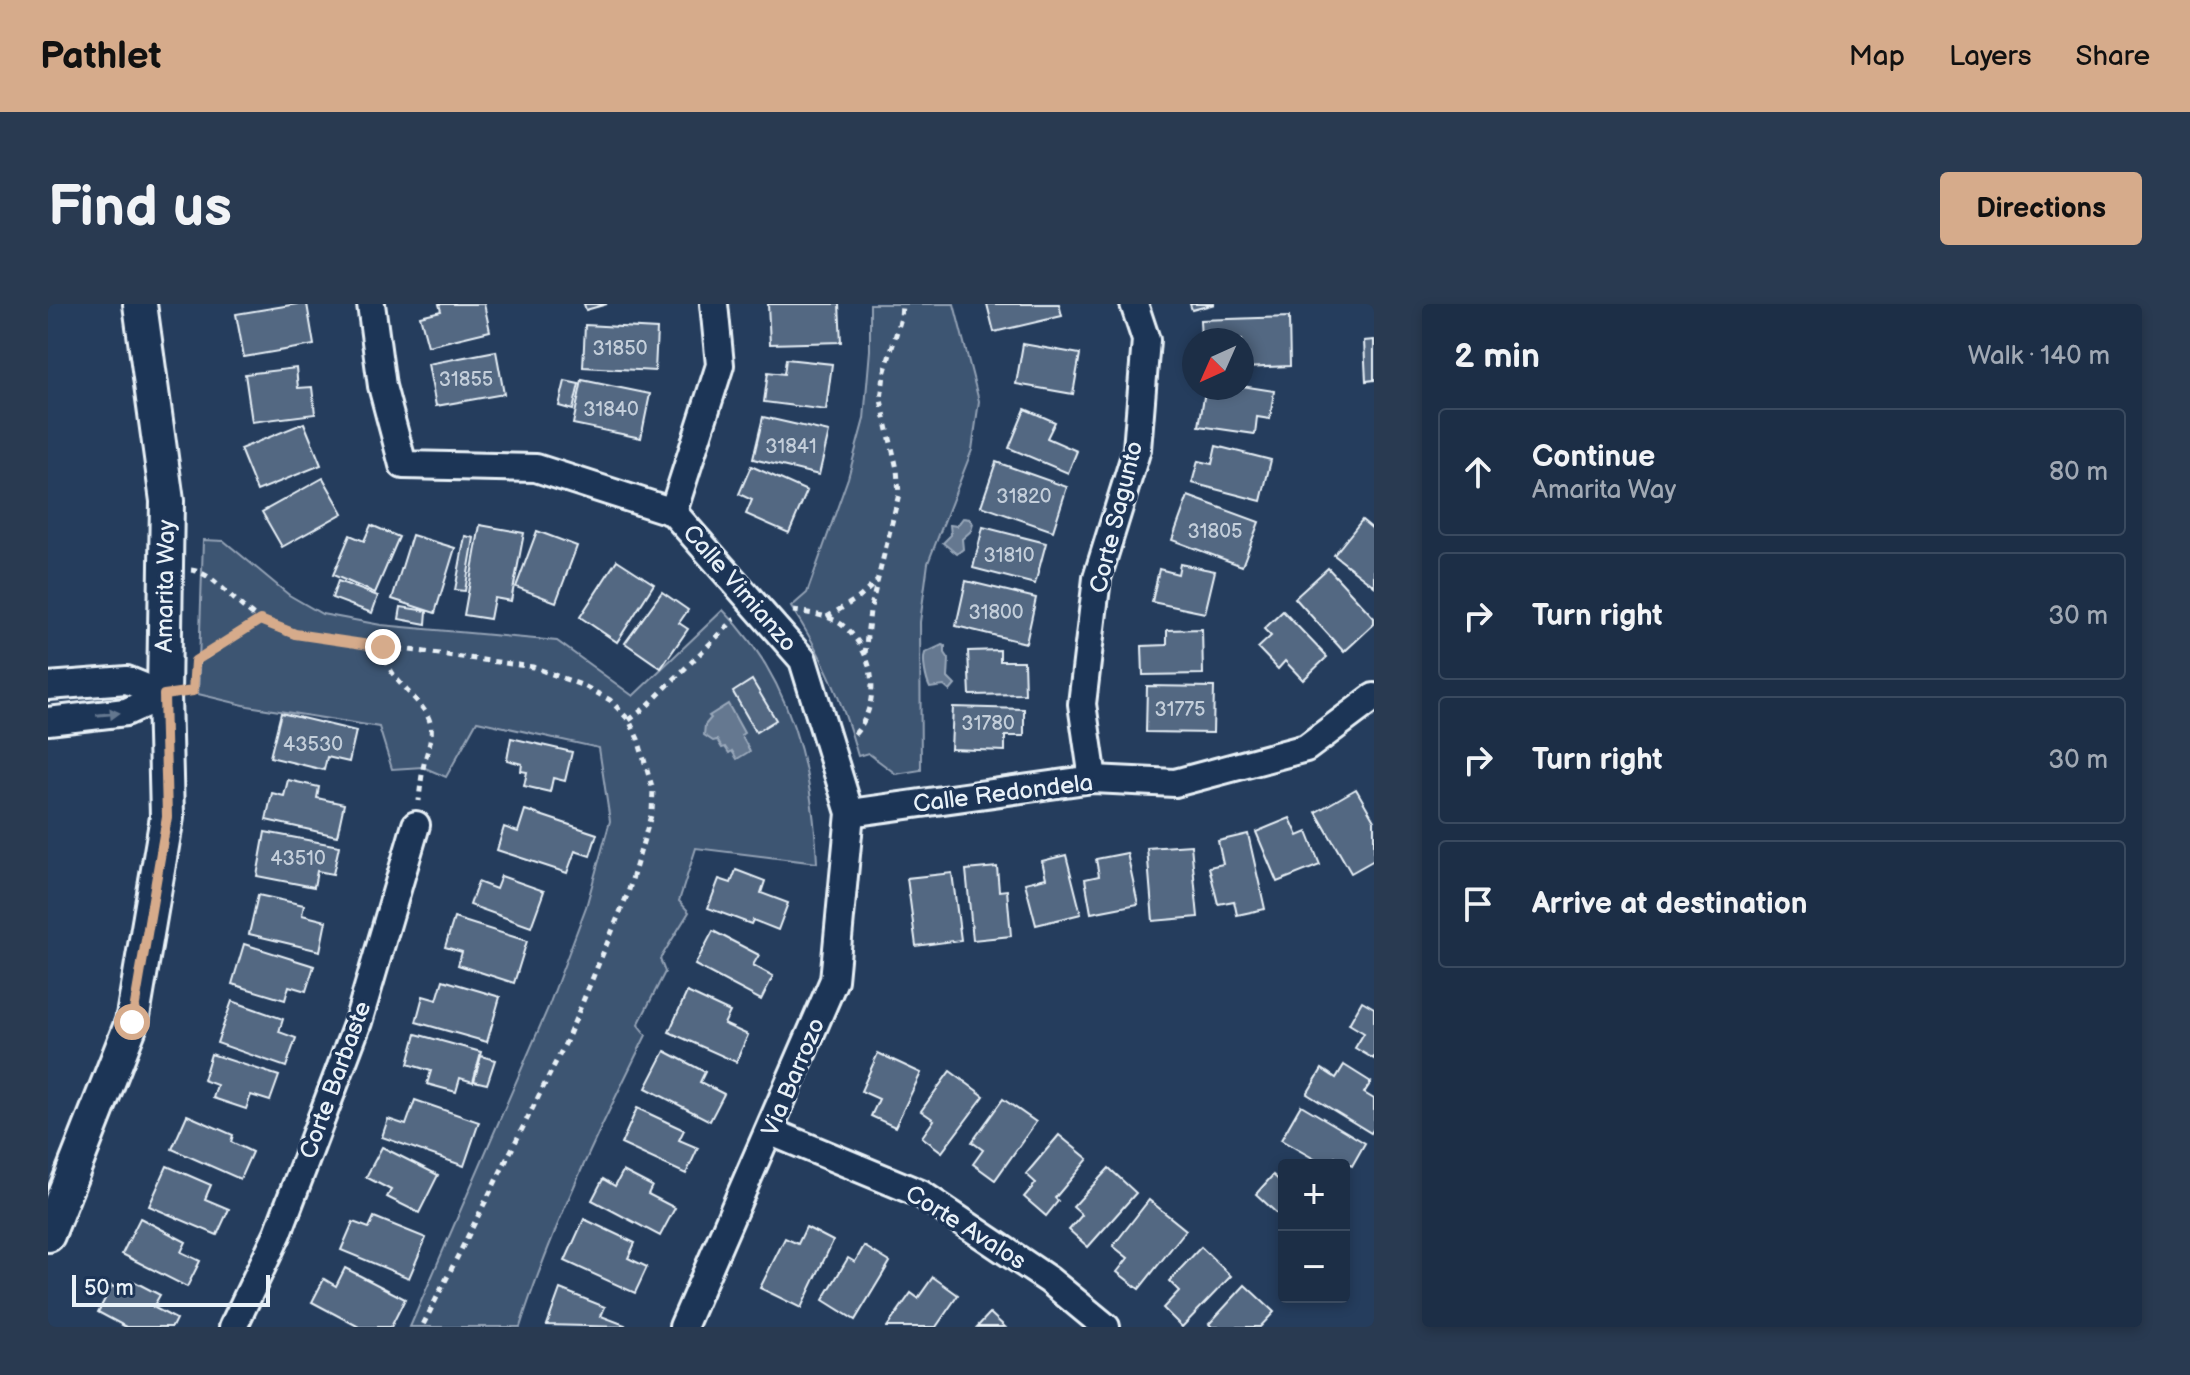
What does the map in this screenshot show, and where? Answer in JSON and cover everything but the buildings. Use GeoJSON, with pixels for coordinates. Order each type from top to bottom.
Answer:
{"type":"FeatureCollection","features":[{"type":"Feature","properties":{"kind":"street","name":"Amarita Way"},"geometry":{"type":"LineString","coordinates":[[48,1235],[132,1022],[167,817],[164,695],[167,501],[140,304]]}},
{"type":"Feature","properties":{"kind":"street","name":"Calle Vimianzo"},"geometry":{"type":"LineString","coordinates":[[371,304],[382,386],[403,465],[536,468],[673,512],[803,660],[850,813]]}},
{"type":"Feature","properties":{"kind":"street"},"geometry":{"type":"LineString","coordinates":[[673,512],[720,365],[714,304]]}},
{"type":"Feature","properties":{"kind":"street","name":"Corte Sagunto"},"geometry":{"type":"LineString","coordinates":[[1093,779],[1082,704],[1097,578],[1137,449],[1146,340],[1134,304]]}},
{"type":"Feature","properties":{"kind":"street"},"geometry":{"type":"LineString","coordinates":[[48,686],[127,680],[164,695]]}},
{"type":"Feature","properties":{"kind":"street"},"geometry":{"type":"LineString","coordinates":[[48,721],[126,712],[164,695]]}},
{"type":"Feature","properties":{"kind":"street","name":"Calle Redondela"},"geometry":{"type":"LineString","coordinates":[[850,813],[1093,779],[1175,783],[1306,748],[1374,697]]}},
{"type":"Feature","properties":{"kind":"street","name":"Via Barrozo"},"geometry":{"type":"LineString","coordinates":[[683,1327],[834,980],[850,813]]}},
{"type":"Feature","properties":{"kind":"street","name":"Corte Barbaste"},"geometry":{"type":"LineString","coordinates":[[233,1327],[278,1233],[358,1022],[416,825]]}},
{"type":"Feature","properties":{"kind":"street","name":"Corte Avalos"},"geometry":{"type":"LineString","coordinates":[[769,1131],[921,1194],[1049,1280],[1106,1327]]}},
{"type":"Feature","properties":{"kind":"path"},"geometry":{"type":"LineString","coordinates":[[864,655],[870,611],[899,494],[897,469],[881,400],[884,374],[901,318],[902,304]]}},
{"type":"Feature","properties":{"kind":"path"},"geometry":{"type":"LineString","coordinates":[[166,568],[202,571],[238,605],[260,620],[295,634],[533,667],[584,686],[610,700],[629,720],[638,739],[653,790],[652,812],[628,893],[566,1042],[422,1327]]}},
{"type":"Feature","properties":{"kind":"path"},"geometry":{"type":"LineString","coordinates":[[826,618],[860,597],[879,580]]}},
{"type":"Feature","properties":{"kind":"path"},"geometry":{"type":"LineString","coordinates":[[194,676],[195,661],[260,620]]}},
{"type":"Feature","properties":{"kind":"path"},"geometry":{"type":"LineString","coordinates":[[383,647],[385,663],[431,724],[432,736],[423,767],[416,825]]}},
{"type":"Feature","properties":{"kind":"shaded area"},"geometry":{"type":"Polygon","coordinates":[[[870,304],[954,304],[979,401],[972,450],[928,563],[920,622],[921,770],[896,774],[868,753],[858,756],[830,678],[791,607],[807,593],[848,478],[864,419],[870,304]]]}},
{"type":"Feature","properties":{"kind":"shaded area"},"geometry":{"type":"Polygon","coordinates":[[[963,518],[970,519],[973,524],[971,531],[962,539],[963,549],[957,554],[943,543],[951,535],[950,525],[957,526],[963,518]]]}},
{"type":"Feature","properties":{"kind":"shaded area"},"geometry":{"type":"Polygon","coordinates":[[[203,540],[224,541],[289,595],[322,614],[381,625],[557,641],[633,696],[723,610],[766,665],[782,695],[803,760],[815,828],[817,863],[696,848],[679,901],[689,912],[660,959],[665,972],[638,1025],[646,1035],[562,1215],[520,1327],[410,1327],[548,1008],[586,907],[610,821],[599,748],[477,721],[446,777],[423,767],[392,769],[379,727],[248,706],[198,694],[203,540]]]}},
{"type":"Feature","properties":{"kind":"shaded area"},"geometry":{"type":"Polygon","coordinates":[[[942,645],[949,659],[948,678],[955,685],[950,691],[944,686],[930,688],[925,670],[925,653],[942,645]]]}},
{"type":"Feature","properties":{"kind":"shaded area"},"geometry":{"type":"Polygon","coordinates":[[[728,704],[750,751],[737,759],[717,740],[704,735],[705,725],[711,718],[709,716],[728,704]]]}},
{"type":"Feature","properties":{"kind":"route"},"geometry":{"type":"LineString","coordinates":[[132,1022],[167,817],[164,695],[193,691],[195,661],[260,620],[295,634],[383,647]]}}]}
